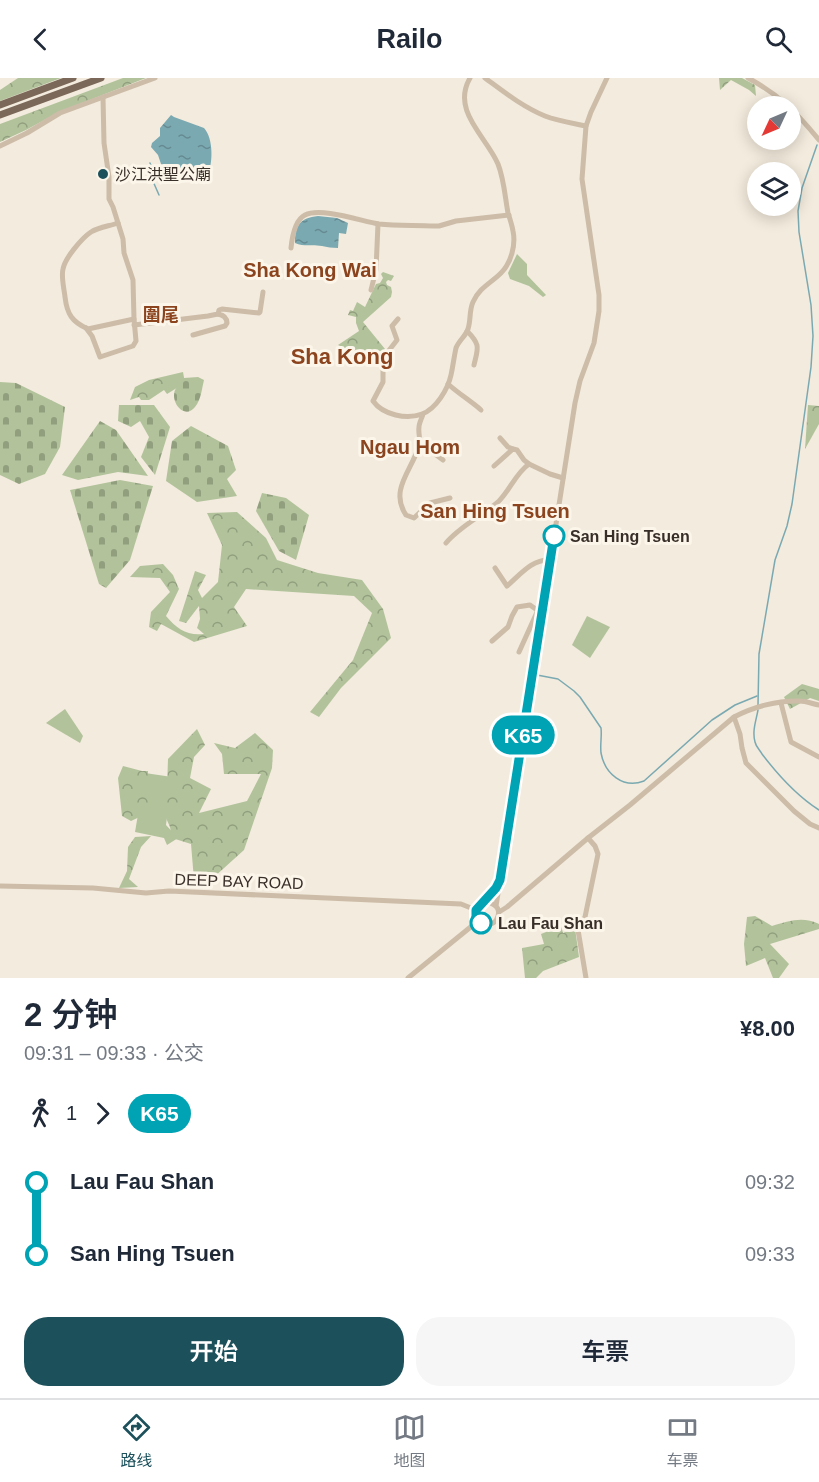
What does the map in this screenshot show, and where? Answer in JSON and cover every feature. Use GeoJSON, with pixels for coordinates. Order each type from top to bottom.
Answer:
{"type":"FeatureCollection","features":[{"type":"Feature","properties":{"kind":"main road"},"geometry":{"type":"LineString","coordinates":[[0,105],[73,78]]}},
{"type":"Feature","properties":{"kind":"main road"},"geometry":{"type":"LineString","coordinates":[[0,115],[101,78]]}},
{"type":"Feature","properties":{"kind":"street"},"geometry":{"type":"LineString","coordinates":[[0,146],[60,113],[155,78]]}},
{"type":"Feature","properties":{"kind":"street"},"geometry":{"type":"LineString","coordinates":[[398,319],[392,327],[398,340],[387,353],[383,365],[383,382],[373,401],[378,407],[402,417],[423,414],[433,408],[448,384],[457,346],[467,332],[470,309],[474,300],[509,261],[514,243],[514,232],[499,166],[466,109],[464,94],[470,78]]}},
{"type":"Feature","properties":{"kind":"street"},"geometry":{"type":"LineString","coordinates":[[485,78],[511,97],[536,111],[552,118],[586,126]]}},
{"type":"Feature","properties":{"kind":"street"},"geometry":{"type":"LineString","coordinates":[[496,906],[539,610],[550,560],[577,392],[591,350],[598,318],[598,295],[582,179],[586,126],[607,78]]}},
{"type":"Feature","properties":{"kind":"street"},"geometry":{"type":"LineString","coordinates":[[748,78],[790,106],[819,140]]}},
{"type":"Feature","properties":{"kind":"street"},"geometry":{"type":"LineString","coordinates":[[103,97],[109,199],[113,207],[118,223],[123,239],[124,253],[133,280],[136,338],[133,346],[100,357],[92,336],[86,328],[69,315],[63,268],[72,252],[85,237],[94,230],[118,223]]}},
{"type":"Feature","properties":{"kind":"street"},"geometry":{"type":"LineString","coordinates":[[291,248],[298,222],[308,214],[320,213],[378,224],[439,226],[456,221],[509,215]]}},
{"type":"Feature","properties":{"kind":"street"},"geometry":{"type":"LineString","coordinates":[[370,290],[376,270],[378,224]]}},
{"type":"Feature","properties":{"kind":"street"},"geometry":{"type":"LineString","coordinates":[[218,314],[222,309],[260,312],[263,292]]}},
{"type":"Feature","properties":{"kind":"street"},"geometry":{"type":"LineString","coordinates":[[86,328],[218,314],[226,318],[225,326],[193,335]]}},
{"type":"Feature","properties":{"kind":"street"},"geometry":{"type":"LineString","coordinates":[[467,332],[476,340],[478,347],[474,365]]}},
{"type":"Feature","properties":{"kind":"street"},"geometry":{"type":"LineString","coordinates":[[448,384],[481,410]]}},
{"type":"Feature","properties":{"kind":"street"},"geometry":{"type":"LineString","coordinates":[[423,414],[418,427],[420,443],[400,488],[400,501],[404,513],[414,518],[430,503],[450,498]]}},
{"type":"Feature","properties":{"kind":"street"},"geometry":{"type":"LineString","coordinates":[[500,438],[503,443],[517,450],[529,464],[563,478]]}},
{"type":"Feature","properties":{"kind":"street"},"geometry":{"type":"LineString","coordinates":[[420,443],[443,460]]}},
{"type":"Feature","properties":{"kind":"street"},"geometry":{"type":"LineString","coordinates":[[494,466],[513,450]]}},
{"type":"Feature","properties":{"kind":"street"},"geometry":{"type":"LineString","coordinates":[[446,543],[460,529],[501,499],[529,464]]}},
{"type":"Feature","properties":{"kind":"street"},"geometry":{"type":"LineString","coordinates":[[495,568],[507,589],[535,562],[550,560]]}},
{"type":"Feature","properties":{"kind":"street"},"geometry":{"type":"LineString","coordinates":[[492,641],[508,627],[517,607],[530,605],[539,610]]}},
{"type":"Feature","properties":{"kind":"street"},"geometry":{"type":"LineString","coordinates":[[519,652],[539,610]]}},
{"type":"Feature","properties":{"kind":"street"},"geometry":{"type":"LineString","coordinates":[[499,912],[507,908],[734,717],[764,706],[781,703],[800,701],[819,705]]}},
{"type":"Feature","properties":{"kind":"street"},"geometry":{"type":"LineString","coordinates":[[781,703],[791,742],[819,757]]}},
{"type":"Feature","properties":{"kind":"street"},"geometry":{"type":"LineString","coordinates":[[734,717],[746,763],[794,811],[819,828]]}},
{"type":"Feature","properties":{"kind":"street"},"geometry":{"type":"LineString","coordinates":[[586,978],[578,930],[585,917],[598,854],[588,838]]}},
{"type":"Feature","properties":{"kind":"street"},"geometry":{"type":"LineString","coordinates":[[484,902],[492,903],[499,912],[492,925],[484,925],[478,921],[476,910],[496,888],[500,880]]}},
{"type":"Feature","properties":{"kind":"street","name":"DEEP BAY ROAD"},"geometry":{"type":"LineString","coordinates":[[0,886],[453,903],[476,910]]}},
{"type":"Feature","properties":{"kind":"street"},"geometry":{"type":"LineString","coordinates":[[408,978],[478,921]]}},
{"type":"Feature","properties":{"kind":"green space"},"geometry":{"type":"Polygon","coordinates":[[[18,78],[61,78],[0,101],[0,90],[18,78]]]}},
{"type":"Feature","properties":{"kind":"green space"},"geometry":{"type":"Polygon","coordinates":[[[123,78],[146,78],[59,112],[0,142],[0,124],[123,78]]]}},
{"type":"Feature","properties":{"kind":"green space"},"geometry":{"type":"Polygon","coordinates":[[[719,78],[742,78],[755,85],[756,96],[731,80],[720,90],[719,78]]]}},
{"type":"Feature","properties":{"kind":"green space"},"geometry":{"type":"Polygon","coordinates":[[[517,254],[527,264],[527,275],[546,295],[543,297],[529,286],[510,279],[508,273],[517,254]]]}},
{"type":"Feature","properties":{"kind":"green space"},"geometry":{"type":"Polygon","coordinates":[[[383,272],[394,276],[391,281],[386,282],[391,287],[391,297],[363,322],[385,349],[380,358],[372,353],[354,353],[338,345],[359,331],[356,317],[348,315],[350,310],[353,311],[357,302],[365,307],[376,284],[380,283],[383,278],[381,274],[383,272]]]}},
{"type":"Feature","properties":{"kind":"green space"},"geometry":{"type":"Polygon","coordinates":[[[183,372],[185,383],[167,394],[164,390],[149,400],[141,400],[139,397],[130,400],[135,387],[149,380],[183,372]]]}},
{"type":"Feature","properties":{"kind":"green space"},"geometry":{"type":"Polygon","coordinates":[[[198,377],[204,380],[199,401],[191,411],[183,411],[176,405],[175,390],[184,378],[198,377]]]}},
{"type":"Feature","properties":{"kind":"green space"},"geometry":{"type":"Polygon","coordinates":[[[0,382],[16,383],[65,407],[60,447],[45,474],[19,484],[0,475],[0,382]]]}},
{"type":"Feature","properties":{"kind":"green space"},"geometry":{"type":"Polygon","coordinates":[[[119,405],[154,405],[170,427],[155,475],[141,457],[149,437],[140,421],[131,427],[118,421],[119,405]]]}},
{"type":"Feature","properties":{"kind":"green space"},"geometry":{"type":"Polygon","coordinates":[[[808,405],[819,406],[819,424],[805,449],[808,405]]]}},
{"type":"Feature","properties":{"kind":"green space"},"geometry":{"type":"Polygon","coordinates":[[[100,421],[116,430],[148,476],[118,472],[78,480],[62,475],[100,421]]]}},
{"type":"Feature","properties":{"kind":"green space"},"geometry":{"type":"Polygon","coordinates":[[[191,426],[228,446],[236,470],[227,479],[237,496],[197,502],[166,481],[172,441],[191,426]]]}},
{"type":"Feature","properties":{"kind":"green space"},"geometry":{"type":"Polygon","coordinates":[[[120,480],[153,486],[130,560],[106,588],[99,584],[70,490],[120,480]]]}},
{"type":"Feature","properties":{"kind":"green space"},"geometry":{"type":"Polygon","coordinates":[[[262,493],[286,498],[309,515],[296,560],[279,551],[256,511],[262,493]]]}},
{"type":"Feature","properties":{"kind":"green space"},"geometry":{"type":"Polygon","coordinates":[[[237,512],[266,538],[277,560],[318,573],[362,580],[383,609],[391,638],[341,688],[319,717],[310,712],[353,660],[372,613],[354,596],[246,589],[234,607],[247,626],[194,642],[161,624],[157,631],[149,627],[151,612],[170,592],[160,578],[130,577],[140,566],[163,564],[173,575],[179,589],[166,616],[183,631],[204,634],[197,628],[200,619],[199,606],[186,623],[179,621],[195,571],[206,575],[198,590],[202,598],[218,582],[222,545],[207,513],[237,512]]]}},
{"type":"Feature","properties":{"kind":"green space"},"geometry":{"type":"Polygon","coordinates":[[[587,616],[610,627],[590,658],[572,645],[587,616]]]}},
{"type":"Feature","properties":{"kind":"green space"},"geometry":{"type":"Polygon","coordinates":[[[802,684],[819,689],[819,701],[810,698],[790,709],[784,697],[802,684]]]}},
{"type":"Feature","properties":{"kind":"green space"},"geometry":{"type":"Polygon","coordinates":[[[65,709],[83,736],[80,743],[46,723],[65,709]]]}},
{"type":"Feature","properties":{"kind":"green space"},"geometry":{"type":"Polygon","coordinates":[[[197,729],[205,745],[194,757],[190,778],[211,789],[199,813],[247,801],[261,774],[224,774],[222,754],[214,743],[235,748],[255,733],[273,750],[272,768],[244,850],[213,878],[194,880],[191,844],[172,838],[166,818],[168,759],[197,729]]]}},
{"type":"Feature","properties":{"kind":"green space"},"geometry":{"type":"Polygon","coordinates":[[[123,766],[148,771],[148,813],[131,821],[122,816],[118,778],[123,766]]]}},
{"type":"Feature","properties":{"kind":"green space"},"geometry":{"type":"Polygon","coordinates":[[[145,773],[172,777],[166,825],[178,838],[167,845],[164,838],[135,832],[145,773]]]}},
{"type":"Feature","properties":{"kind":"green space"},"geometry":{"type":"Polygon","coordinates":[[[151,836],[141,847],[129,879],[138,887],[119,888],[127,871],[128,847],[135,837],[151,836]]]}},
{"type":"Feature","properties":{"kind":"green space"},"geometry":{"type":"Polygon","coordinates":[[[755,916],[772,926],[801,920],[819,924],[819,929],[770,944],[789,964],[779,978],[773,978],[765,958],[746,966],[744,944],[747,917],[755,916]]]}},
{"type":"Feature","properties":{"kind":"green space"},"geometry":{"type":"Polygon","coordinates":[[[561,926],[563,933],[575,928],[579,957],[543,971],[536,978],[525,978],[522,948],[544,944],[541,934],[561,926]]]}},
{"type":"Feature","properties":{"kind":"water"},"geometry":{"type":"Polygon","coordinates":[[[171,115],[204,128],[207,133],[212,152],[207,177],[182,181],[165,176],[158,155],[151,147],[160,136],[160,128],[171,115]]]}},
{"type":"Feature","properties":{"kind":"water"},"geometry":{"type":"Polygon","coordinates":[[[318,216],[337,218],[348,223],[346,234],[339,233],[338,248],[295,243],[296,231],[300,224],[318,216]]]}},
{"type":"Feature","properties":{"kind":"waterway"},"geometry":{"type":"LineString","coordinates":[[758,705],[759,654],[775,560],[792,504],[811,367],[813,336],[811,305],[799,232],[798,211],[802,188],[817,145]]}},
{"type":"Feature","properties":{"kind":"waterway"},"geometry":{"type":"LineString","coordinates":[[150,163],[153,171],[152,179],[159,195]]}},
{"type":"Feature","properties":{"kind":"waterway"},"geometry":{"type":"LineString","coordinates":[[537,675],[558,679],[580,697],[601,728],[601,753],[606,767],[616,778],[629,783],[644,781],[712,720],[735,705],[757,696]]}},
{"type":"Feature","properties":{"kind":"waterway"},"geometry":{"type":"LineString","coordinates":[[758,710],[754,734],[757,747],[788,785],[819,810]]}},
{"type":"Feature","properties":{"kind":"bus line","name":"K65"},"geometry":{"type":"LineString","coordinates":[[481,923],[476,917],[476,910],[496,888],[500,880],[554,536]]}},
{"type":"Feature","properties":{"kind":"place","name":"沙江洪聖公廟"},"geometry":{"type":"Point","coordinates":[103,174]}},
{"type":"Feature","properties":{"kind":"place","name":"San Hing Tsuen"},"geometry":{"type":"Point","coordinates":[554,536]}},
{"type":"Feature","properties":{"kind":"place","name":"Lau Fau Shan"},"geometry":{"type":"Point","coordinates":[481,923]}},
{"type":"Feature","properties":{"kind":"district","name":"Sha Kong Wai"},"geometry":{"type":"Point","coordinates":[310,270]}},
{"type":"Feature","properties":{"kind":"district","name":"圍尾"},"geometry":{"type":"Point","coordinates":[161,315]}},
{"type":"Feature","properties":{"kind":"district","name":"Sha Kong"},"geometry":{"type":"Point","coordinates":[342,356]}},
{"type":"Feature","properties":{"kind":"district","name":"Ngau Hom"},"geometry":{"type":"Point","coordinates":[410,447]}},
{"type":"Feature","properties":{"kind":"district","name":"San Hing Tsuen"},"geometry":{"type":"Point","coordinates":[495,511]}}]}
